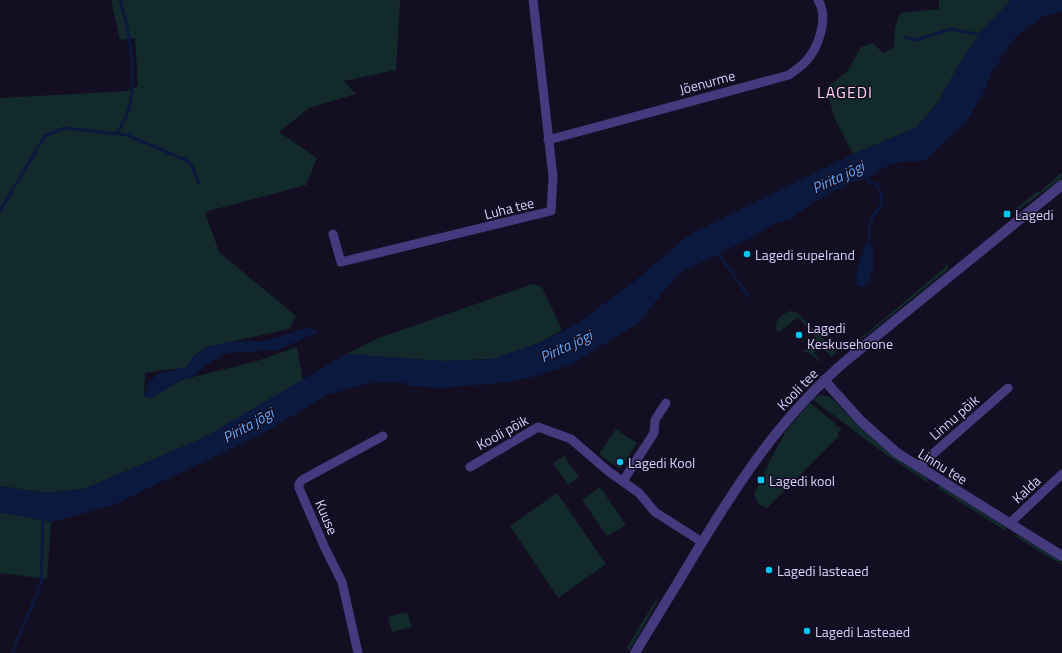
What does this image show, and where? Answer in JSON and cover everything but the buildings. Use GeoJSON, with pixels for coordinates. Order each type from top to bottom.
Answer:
{"type":"FeatureCollection","features":[{"type":"Feature","properties":{"kind":"street","name":"Luha tee"},"geometry":{"type":"LineString","coordinates":[[334,234],[341,262],[551,211],[553,177],[533,0]]}},
{"type":"Feature","properties":{"kind":"street","name":"Jõenurme"},"geometry":{"type":"LineString","coordinates":[[548,140],[789,75],[806,62],[814,49],[822,20],[821,5],[818,0]]}},
{"type":"Feature","properties":{"kind":"street","name":"Kooli tee"},"geometry":{"type":"LineString","coordinates":[[635,653],[702,542],[769,440],[824,380],[1062,186]]}},
{"type":"Feature","properties":{"kind":"street","name":"Linnu tee"},"geometry":{"type":"LineString","coordinates":[[824,380],[875,434],[897,453],[1062,556]]}},
{"type":"Feature","properties":{"kind":"street","name":"Linnu põik"},"geometry":{"type":"LineString","coordinates":[[918,467],[1008,388]]}},
{"type":"Feature","properties":{"kind":"street"},"geometry":{"type":"LineString","coordinates":[[623,481],[654,433],[655,420],[666,403]]}},
{"type":"Feature","properties":{"kind":"street","name":"Kooli põik"},"geometry":{"type":"LineString","coordinates":[[470,467],[538,427],[571,439],[639,493],[655,512],[702,542]]}},
{"type":"Feature","properties":{"kind":"street","name":"Kuuse"},"geometry":{"type":"LineString","coordinates":[[358,653],[342,582],[325,548],[299,484],[302,480],[383,436]]}},
{"type":"Feature","properties":{"kind":"street","name":"Kalda"},"geometry":{"type":"LineString","coordinates":[[1010,523],[1062,474]]}},
{"type":"Feature","properties":{"kind":"green space"},"geometry":{"type":"Polygon","coordinates":[[[111,0],[400,0],[396,70],[344,81],[356,94],[309,108],[279,132],[317,158],[306,185],[205,212],[219,252],[296,316],[289,329],[208,347],[195,355],[186,367],[145,373],[144,395],[150,399],[181,380],[257,361],[297,347],[303,380],[203,438],[84,489],[46,493],[0,486],[0,98],[127,91],[138,86],[135,38],[120,40],[111,0]]]}},
{"type":"Feature","properties":{"kind":"green space"},"geometry":{"type":"Polygon","coordinates":[[[939,0],[1011,0],[982,31],[958,66],[939,101],[916,128],[853,154],[835,119],[826,88],[848,71],[861,47],[873,43],[883,53],[894,47],[895,27],[900,13],[939,9],[939,0]]]}},
{"type":"Feature","properties":{"kind":"green space"},"geometry":{"type":"Polygon","coordinates":[[[1062,172],[1061,179],[1015,212],[1014,210],[1038,191],[1040,192],[1062,172]]]}},
{"type":"Feature","properties":{"kind":"green space"},"geometry":{"type":"Polygon","coordinates":[[[948,265],[946,271],[855,343],[948,265]]]}},
{"type":"Feature","properties":{"kind":"green space"},"geometry":{"type":"Polygon","coordinates":[[[533,284],[542,287],[562,330],[541,342],[493,359],[442,361],[346,354],[379,338],[533,284]]]}},
{"type":"Feature","properties":{"kind":"green space"},"geometry":{"type":"Polygon","coordinates":[[[789,311],[796,312],[837,352],[831,357],[822,346],[814,353],[822,364],[809,353],[803,351],[817,339],[798,317],[778,333],[776,323],[780,317],[789,311]]]}},
{"type":"Feature","properties":{"kind":"green space"},"geometry":{"type":"Polygon","coordinates":[[[821,395],[828,396],[834,400],[866,432],[926,478],[930,484],[885,454],[812,399],[821,395]]]}},
{"type":"Feature","properties":{"kind":"green space"},"geometry":{"type":"Polygon","coordinates":[[[810,403],[841,429],[837,434],[839,436],[767,508],[764,507],[758,502],[754,492],[760,483],[762,485],[765,480],[764,472],[787,429],[810,403]]]}},
{"type":"Feature","properties":{"kind":"green space"},"geometry":{"type":"Polygon","coordinates":[[[616,429],[637,443],[620,469],[599,454],[616,429]]]}},
{"type":"Feature","properties":{"kind":"green space"},"geometry":{"type":"Polygon","coordinates":[[[564,456],[579,477],[568,485],[553,463],[564,456]]]}},
{"type":"Feature","properties":{"kind":"green space"},"geometry":{"type":"Polygon","coordinates":[[[940,486],[1005,527],[1006,531],[936,487],[940,486]]]}},
{"type":"Feature","properties":{"kind":"green space"},"geometry":{"type":"Polygon","coordinates":[[[600,487],[626,525],[607,536],[582,500],[600,487]]]}},
{"type":"Feature","properties":{"kind":"green space"},"geometry":{"type":"Polygon","coordinates":[[[557,493],[606,564],[558,598],[510,526],[557,493]]]}},
{"type":"Feature","properties":{"kind":"green space"},"geometry":{"type":"Polygon","coordinates":[[[0,512],[51,522],[47,579],[0,573],[0,512]]]}},
{"type":"Feature","properties":{"kind":"green space"},"geometry":{"type":"Polygon","coordinates":[[[1013,535],[1018,535],[1062,562],[1062,565],[1013,535]]]}},
{"type":"Feature","properties":{"kind":"green space"},"geometry":{"type":"Polygon","coordinates":[[[656,600],[658,601],[629,651],[627,647],[656,600]]]}},
{"type":"Feature","properties":{"kind":"green space"},"geometry":{"type":"Polygon","coordinates":[[[407,612],[412,627],[392,632],[388,617],[407,612]]]}},
{"type":"Feature","properties":{"kind":"water","name":"Pirita jõgi"},"geometry":{"type":"Polygon","coordinates":[[[1011,0],[1062,0],[1062,11],[1044,16],[1016,36],[990,75],[985,90],[967,121],[924,161],[898,162],[887,166],[875,174],[844,186],[814,202],[791,219],[773,224],[751,238],[680,273],[653,304],[642,321],[572,364],[541,375],[510,382],[441,388],[410,386],[406,383],[370,383],[327,395],[264,433],[111,506],[51,522],[0,512],[0,486],[46,493],[84,489],[203,438],[346,354],[442,361],[493,359],[541,342],[578,323],[631,284],[690,234],[853,154],[916,128],[939,101],[958,66],[982,31],[1011,0]]]}},
{"type":"Feature","properties":{"kind":"water"},"geometry":{"type":"Polygon","coordinates":[[[868,243],[873,247],[873,269],[868,285],[863,287],[857,285],[856,281],[861,257],[868,243]]]}},
{"type":"Feature","properties":{"kind":"water"},"geometry":{"type":"Polygon","coordinates":[[[308,328],[315,329],[316,333],[277,350],[228,353],[207,364],[192,377],[181,380],[150,399],[144,396],[148,384],[157,374],[186,367],[195,355],[208,347],[227,342],[264,341],[308,328]]]}},
{"type":"Feature","properties":{"kind":"waterway"},"geometry":{"type":"LineString","coordinates":[[117,134],[129,109],[132,92],[131,52],[127,26],[120,0]]}},
{"type":"Feature","properties":{"kind":"waterway"},"geometry":{"type":"LineString","coordinates":[[904,37],[916,40],[951,29],[982,35]]}},
{"type":"Feature","properties":{"kind":"waterway"},"geometry":{"type":"LineString","coordinates":[[0,211],[45,136],[64,128],[127,135],[190,162],[199,183]]}},
{"type":"Feature","properties":{"kind":"waterway","name":"Pirita jõgi"},"geometry":{"type":"LineString","coordinates":[[865,174],[869,182],[877,184],[882,199],[882,203],[870,224],[868,243]]}},
{"type":"Feature","properties":{"kind":"waterway"},"geometry":{"type":"LineString","coordinates":[[717,252],[748,296]]}},
{"type":"Feature","properties":{"kind":"waterway"},"geometry":{"type":"LineString","coordinates":[[12,653],[41,583],[43,517]]}},
{"type":"Feature","properties":{"kind":"place","name":"Lagedi"},"geometry":{"type":"Point","coordinates":[1007,214]}},
{"type":"Feature","properties":{"kind":"place","name":"Lagedi supelrand"},"geometry":{"type":"Point","coordinates":[747,254]}},
{"type":"Feature","properties":{"kind":"place","name":"Lagedi Keskusehoone"},"geometry":{"type":"Point","coordinates":[799,335]}},
{"type":"Feature","properties":{"kind":"place","name":"Lagedi Kool"},"geometry":{"type":"Point","coordinates":[620,462]}},
{"type":"Feature","properties":{"kind":"place","name":"Lagedi kool"},"geometry":{"type":"Point","coordinates":[761,480]}},
{"type":"Feature","properties":{"kind":"place","name":"Lagedi lasteaed"},"geometry":{"type":"Point","coordinates":[769,570]}},
{"type":"Feature","properties":{"kind":"place","name":"Lagedi Lasteaed"},"geometry":{"type":"Point","coordinates":[807,631]}},
{"type":"Feature","properties":{"kind":"district","name":"LAGEDI"},"geometry":{"type":"Point","coordinates":[845,92]}}]}
